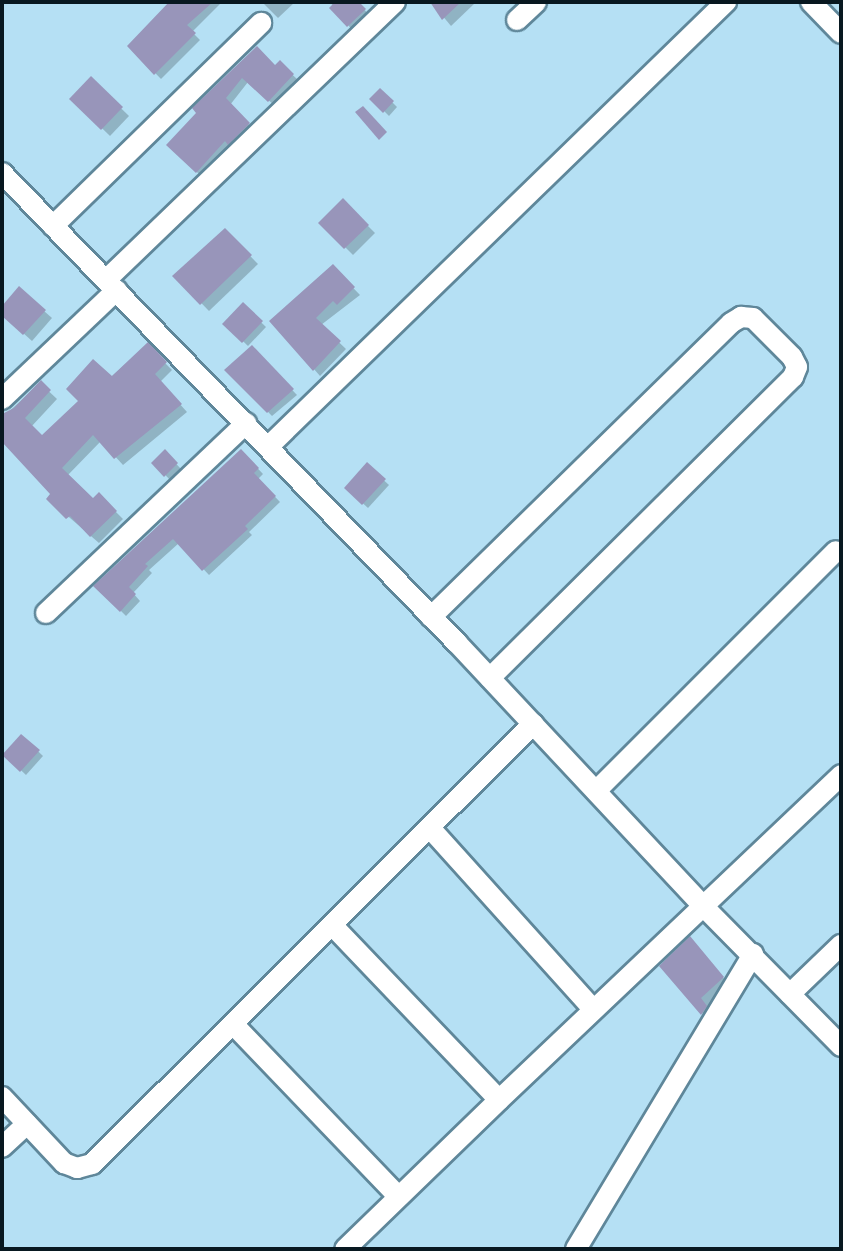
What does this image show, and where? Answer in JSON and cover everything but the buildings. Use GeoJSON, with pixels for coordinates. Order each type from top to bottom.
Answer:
{"type":"FeatureCollection","features":[{"type":"Feature","properties":{"kind":"street"},"geometry":{"type":"LineString","coordinates":[[517,20],[536,2]]}},
{"type":"Feature","properties":{"kind":"street"},"geometry":{"type":"LineString","coordinates":[[268,447],[726,2]]}},
{"type":"Feature","properties":{"kind":"street"},"geometry":{"type":"LineString","coordinates":[[2,399],[390,4]]}},
{"type":"Feature","properties":{"kind":"street"},"geometry":{"type":"LineString","coordinates":[[823,6],[841,33]]}},
{"type":"Feature","properties":{"kind":"street"},"geometry":{"type":"LineString","coordinates":[[53,226],[261,23]]}},
{"type":"Feature","properties":{"kind":"street"},"geometry":{"type":"LineString","coordinates":[[2,173],[246,423],[703,906],[841,1046]]}},
{"type":"Feature","properties":{"kind":"street"},"geometry":{"type":"LineString","coordinates":[[431,617],[731,323],[741,317],[753,318],[792,357],[797,367],[793,377],[490,678]]}},
{"type":"Feature","properties":{"kind":"street"},"geometry":{"type":"LineString","coordinates":[[46,613],[246,423]]}},
{"type":"Feature","properties":{"kind":"street"},"geometry":{"type":"LineString","coordinates":[[596,791],[836,551]]}},
{"type":"Feature","properties":{"kind":"street"},"geometry":{"type":"LineString","coordinates":[[2,1097],[64,1163],[77,1168],[92,1164],[533,724]]}},
{"type":"Feature","properties":{"kind":"street"},"geometry":{"type":"LineString","coordinates":[[345,1249],[592,1008],[841,775]]}},
{"type":"Feature","properties":{"kind":"street"},"geometry":{"type":"LineString","coordinates":[[430,828],[592,1008]]}},
{"type":"Feature","properties":{"kind":"street"},"geometry":{"type":"LineString","coordinates":[[333,926],[499,1100]]}},
{"type":"Feature","properties":{"kind":"street"},"geometry":{"type":"LineString","coordinates":[[790,994],[841,945]]}},
{"type":"Feature","properties":{"kind":"street"},"geometry":{"type":"LineString","coordinates":[[576,1249],[753,954]]}},
{"type":"Feature","properties":{"kind":"street"},"geometry":{"type":"LineString","coordinates":[[233,1024],[398,1196]]}},
{"type":"Feature","properties":{"kind":"street"},"geometry":{"type":"LineString","coordinates":[[2,1147],[27,1124]]}}]}
